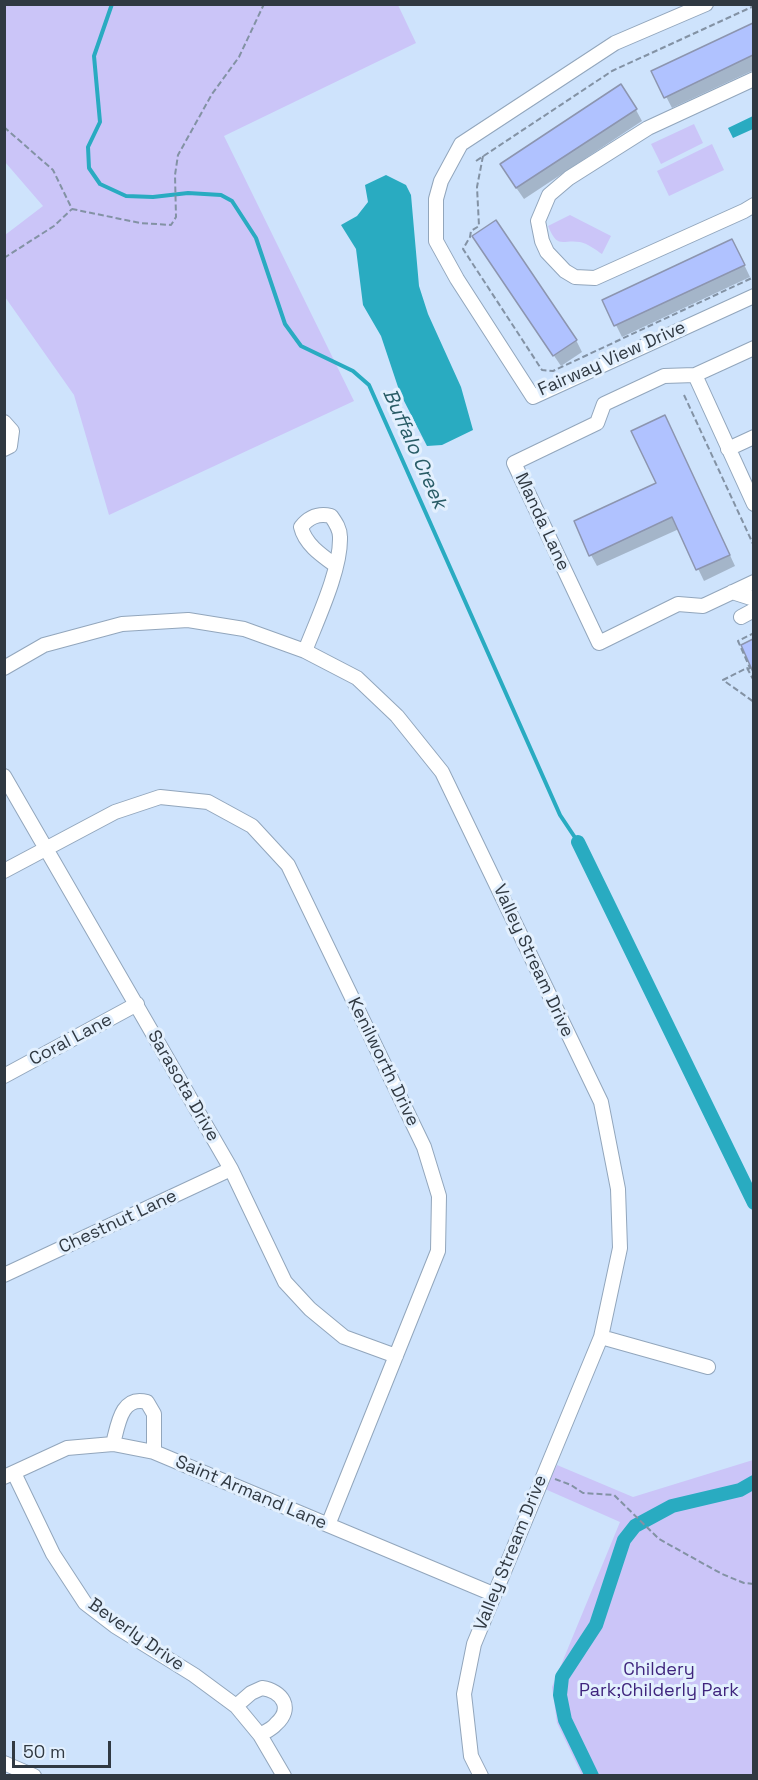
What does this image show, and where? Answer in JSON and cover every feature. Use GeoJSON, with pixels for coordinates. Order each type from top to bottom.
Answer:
{"type":"FeatureCollection","features":[{"type":"Feature","properties":{"kind":"street","name":"Fairway View Drive"},"geometry":{"type":"LineString","coordinates":[[706,4],[615,43],[461,144],[441,181],[436,199],[436,241],[457,279],[533,397],[753,296]]}},
{"type":"Feature","properties":{"kind":"street"},"geometry":{"type":"LineString","coordinates":[[753,79],[648,128],[569,178],[549,195],[538,221],[547,252],[565,271],[575,277],[595,278],[753,205]]}},
{"type":"Feature","properties":{"kind":"street","name":"Manda Lane"},"geometry":{"type":"LineString","coordinates":[[753,348],[695,375],[664,376],[604,404],[597,423],[514,463],[599,643],[678,604],[703,606],[753,582]]}},
{"type":"Feature","properties":{"kind":"street"},"geometry":{"type":"LineString","coordinates":[[695,375],[753,504]]}},
{"type":"Feature","properties":{"kind":"street"},"geometry":{"type":"LineString","coordinates":[[4,422],[12,431],[10,446],[4,449]]}},
{"type":"Feature","properties":{"kind":"street"},"geometry":{"type":"LineString","coordinates":[[728,449],[753,437]]}},
{"type":"Feature","properties":{"kind":"street"},"geometry":{"type":"LineString","coordinates":[[305,651],[329,590],[335,565]]}},
{"type":"Feature","properties":{"kind":"street"},"geometry":{"type":"LineString","coordinates":[[732,592],[753,599]]}},
{"type":"Feature","properties":{"kind":"street","name":"Valley Stream Drive"},"geometry":{"type":"LineString","coordinates":[[4,668],[44,645],[122,624],[188,620],[244,629],[305,651],[357,678],[397,716],[442,772],[601,1102],[618,1188],[620,1248],[601,1337],[474,1644],[464,1694],[471,1756],[481,1776]]}},
{"type":"Feature","properties":{"kind":"street","name":"Sarasota Drive"},"geometry":{"type":"LineString","coordinates":[[4,776],[231,1169],[285,1282],[310,1309],[344,1337],[396,1356]]}},
{"type":"Feature","properties":{"kind":"street","name":"Kenilworth Drive"},"geometry":{"type":"LineString","coordinates":[[4,871],[115,812],[160,797],[208,802],[252,826],[288,865],[424,1147],[439,1196],[438,1251],[328,1526]]}},
{"type":"Feature","properties":{"kind":"street","name":"Coral Lane"},"geometry":{"type":"LineString","coordinates":[[4,1076],[137,1004]]}},
{"type":"Feature","properties":{"kind":"street","name":"Chestnut Lane"},"geometry":{"type":"LineString","coordinates":[[4,1275],[231,1169]]}},
{"type":"Feature","properties":{"kind":"street"},"geometry":{"type":"LineString","coordinates":[[601,1337],[708,1368]]}},
{"type":"Feature","properties":{"kind":"street"},"geometry":{"type":"LineString","coordinates":[[113,1443],[120,1415],[131,1402],[147,1402],[154,1414],[154,1452]]}},
{"type":"Feature","properties":{"kind":"street","name":"Saint Armand Lane"},"geometry":{"type":"LineString","coordinates":[[9,1475],[68,1448],[113,1443],[154,1452],[493,1594]]}},
{"type":"Feature","properties":{"kind":"street","name":"Beverly Drive"},"geometry":{"type":"LineString","coordinates":[[9,1475],[53,1554],[86,1603],[115,1626],[194,1675],[236,1706],[260,1735],[284,1776]]}},
{"type":"Feature","properties":{"kind":"street"},"geometry":{"type":"LineString","coordinates":[[236,1706],[250,1694],[262,1688],[279,1693],[284,1701],[284,1712],[278,1724],[260,1735]]}},
{"type":"Feature","properties":{"kind":"street"},"geometry":{"type":"LineString","coordinates":[[4,1762],[34,1776]]}},
{"type":"Feature","properties":{"kind":"path"},"geometry":{"type":"LineString","coordinates":[[72,209],[140,223],[165,225],[174,222],[175,175],[178,155],[212,94],[239,57],[264,4]]}},
{"type":"Feature","properties":{"kind":"path"},"geometry":{"type":"LineString","coordinates":[[476,161],[612,72],[753,6]]}},
{"type":"Feature","properties":{"kind":"path"},"geometry":{"type":"LineString","coordinates":[[4,127],[53,170],[72,209]]}},
{"type":"Feature","properties":{"kind":"path"},"geometry":{"type":"LineString","coordinates":[[483,156],[477,187],[479,226],[471,231],[471,237],[463,249],[542,370],[553,371],[753,277]]}},
{"type":"Feature","properties":{"kind":"path"},"geometry":{"type":"LineString","coordinates":[[4,258],[54,226],[72,209]]}},
{"type":"Feature","properties":{"kind":"path"},"geometry":{"type":"LineString","coordinates":[[684,395],[753,546]]}},
{"type":"Feature","properties":{"kind":"path"},"geometry":{"type":"LineString","coordinates":[[753,633],[738,641],[753,681]]}},
{"type":"Feature","properties":{"kind":"path"},"geometry":{"type":"LineString","coordinates":[[748,669],[723,680],[753,702]]}},
{"type":"Feature","properties":{"kind":"path"},"geometry":{"type":"LineString","coordinates":[[544,1474],[571,1485],[583,1493],[610,1494],[622,1501],[659,1539],[722,1574],[744,1583],[753,1584]]}},
{"type":"Feature","properties":{"kind":"green space"},"geometry":{"type":"Polygon","coordinates":[[[5,4],[398,5],[416,43],[224,136],[354,401],[109,515],[74,395],[5,297],[5,235],[43,206],[5,162],[5,4]]]}},
{"type":"Feature","properties":{"kind":"green space"},"geometry":{"type":"Polygon","coordinates":[[[694,124],[703,143],[661,164],[651,144],[694,124]]]}},
{"type":"Feature","properties":{"kind":"green space"},"geometry":{"type":"Polygon","coordinates":[[[712,144],[724,170],[669,196],[657,171],[712,144]]]}},
{"type":"Feature","properties":{"kind":"green space"},"geometry":{"type":"Polygon","coordinates":[[[570,215],[611,236],[602,254],[583,243],[561,242],[555,238],[548,226],[570,215]]]}},
{"type":"Feature","properties":{"kind":"green space","name":"Childery Park;Childerly Park"},"geometry":{"type":"Polygon","coordinates":[[[753,1460],[753,1775],[582,1775],[557,1723],[552,1687],[620,1522],[545,1489],[557,1465],[633,1497],[753,1460]]]}},
{"type":"Feature","properties":{"kind":"water"},"geometry":{"type":"Polygon","coordinates":[[[753,116],[753,129],[733,138],[728,128],[753,116]]]}},
{"type":"Feature","properties":{"kind":"water"},"geometry":{"type":"Polygon","coordinates":[[[386,175],[406,185],[411,195],[419,286],[428,314],[461,387],[473,430],[442,445],[427,446],[400,393],[381,336],[363,305],[356,249],[341,225],[357,216],[368,202],[365,185],[386,175]]]}},
{"type":"Feature","properties":{"kind":"building"},"geometry":{"type":"Polygon","coordinates":[[[753,23],[753,55],[664,98],[651,71],[753,23]]]}},
{"type":"Feature","properties":{"kind":"building"},"geometry":{"type":"Polygon","coordinates":[[[621,84],[637,109],[516,188],[500,164],[621,84]]]}},
{"type":"Feature","properties":{"kind":"building"},"geometry":{"type":"Polygon","coordinates":[[[496,220],[577,340],[553,356],[472,236],[496,220]]]}},
{"type":"Feature","properties":{"kind":"building"},"geometry":{"type":"Polygon","coordinates":[[[732,239],[745,265],[614,326],[602,300],[732,239]]]}},
{"type":"Feature","properties":{"kind":"building"},"geometry":{"type":"Polygon","coordinates":[[[665,415],[730,555],[696,570],[672,517],[589,556],[574,521],[656,483],[631,431],[665,415]]]}},
{"type":"Feature","properties":{"kind":"building"},"geometry":{"type":"Polygon","coordinates":[[[753,639],[753,672],[741,645],[753,639]]]}},
{"type":"Feature","properties":{"kind":"waterway","name":"Buffalo Creek"},"geometry":{"type":"LineString","coordinates":[[112,4],[94,56],[100,122],[88,147],[89,168],[100,184],[126,196],[153,197],[188,193],[221,195],[232,201],[256,238],[285,324],[301,346],[353,371],[369,385],[560,815],[578,842]]}},
{"type":"Feature","properties":{"kind":"waterway"},"geometry":{"type":"LineString","coordinates":[[578,842],[754,1203]]}},
{"type":"Feature","properties":{"kind":"waterway"},"geometry":{"type":"LineString","coordinates":[[592,1776],[565,1720],[560,1695],[562,1677],[596,1625],[624,1540],[635,1526],[672,1506],[740,1490],[754,1482]]}}]}
